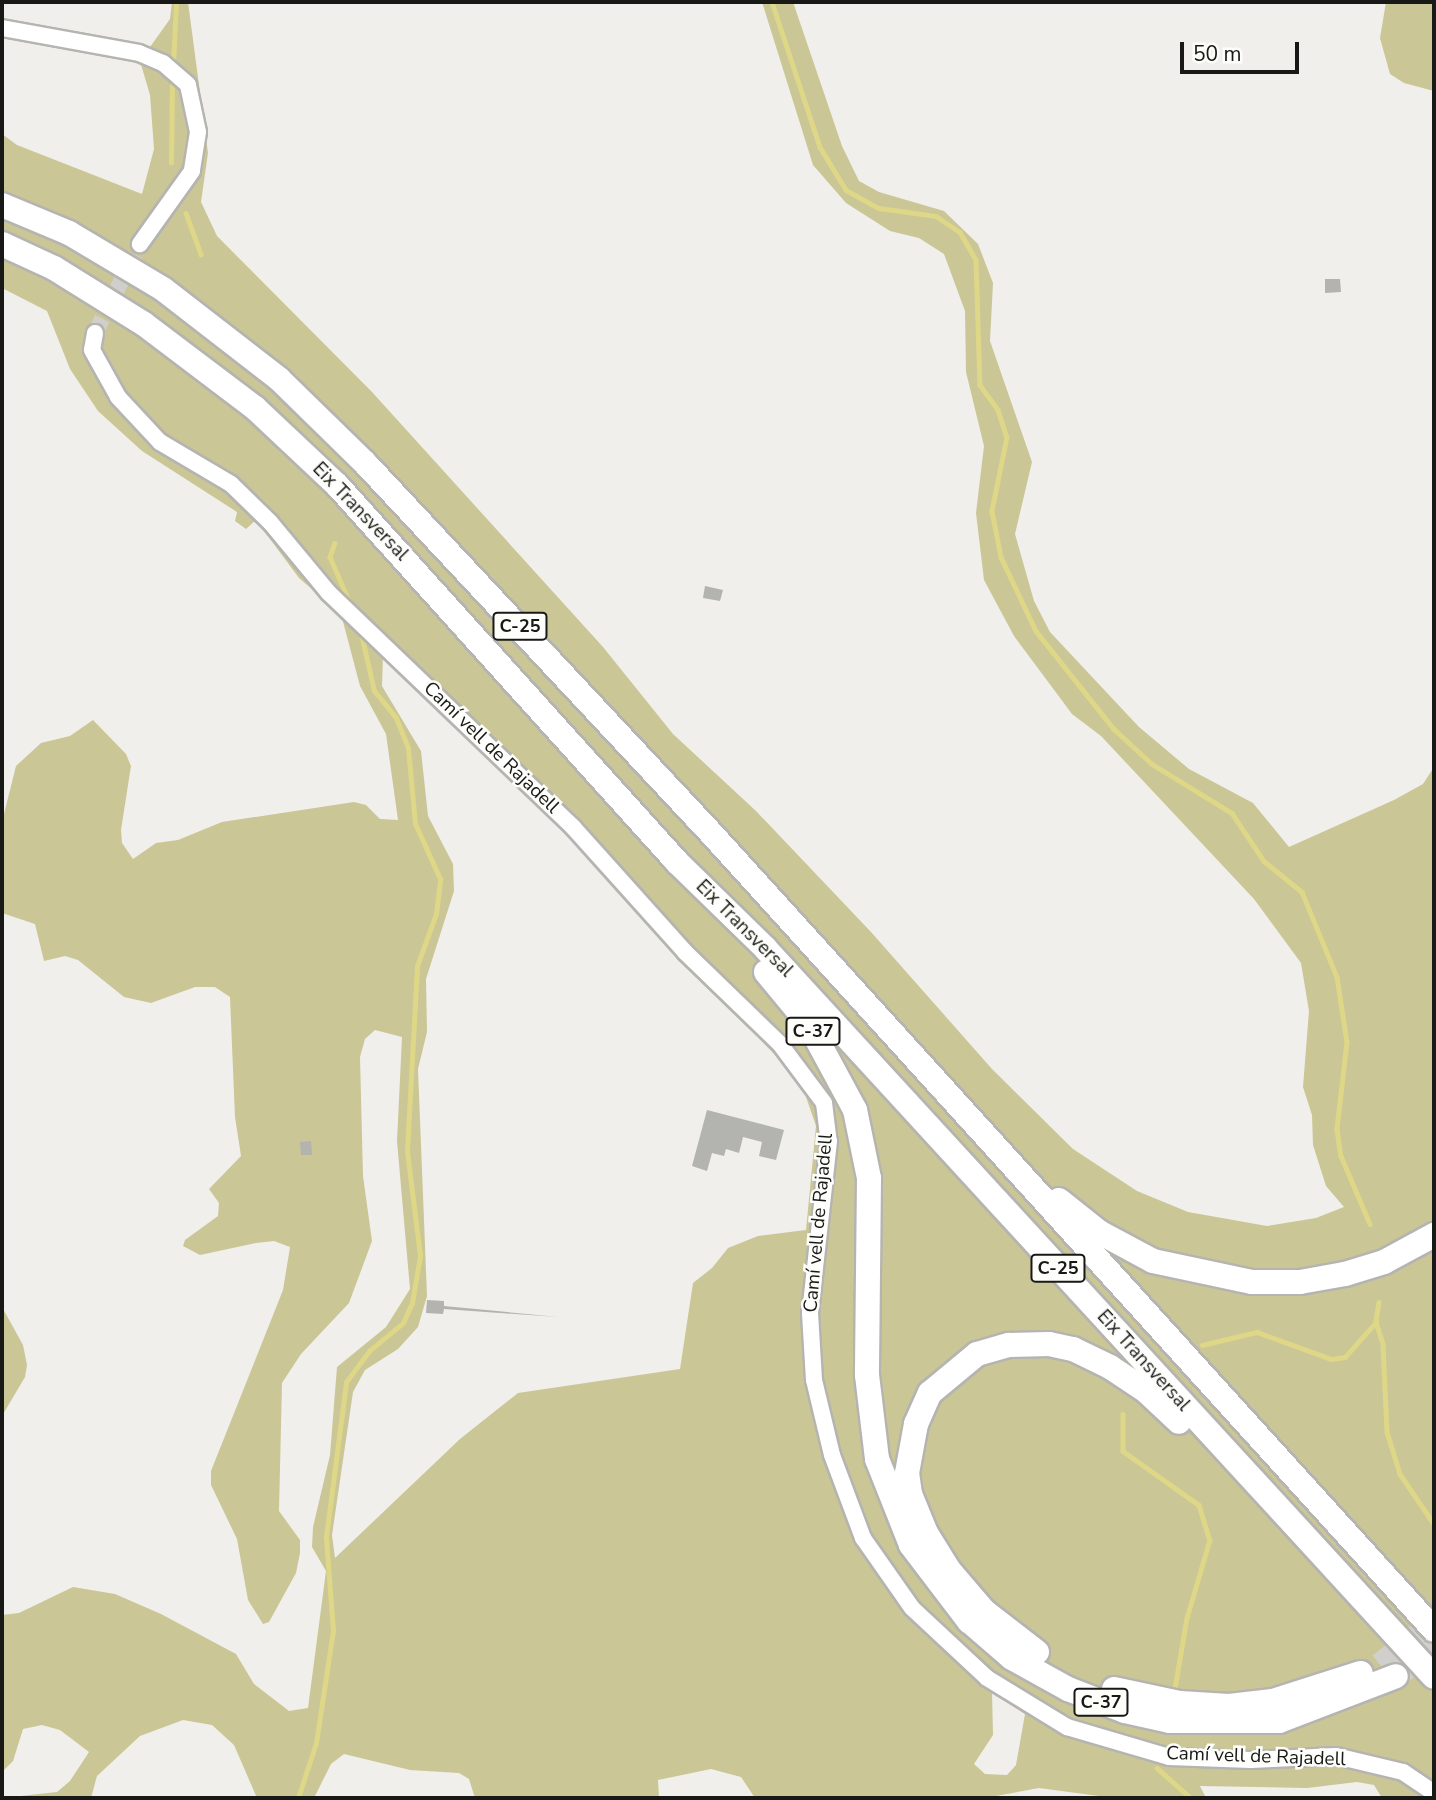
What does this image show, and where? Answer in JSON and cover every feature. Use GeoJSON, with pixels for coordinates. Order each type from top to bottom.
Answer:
{"type":"FeatureCollection","features":[{"type":"Feature","properties":{"kind":"highway","name":"Eix Transversal"},"geometry":{"type":"LineString","coordinates":[[2,205],[69,233],[163,289],[279,379],[478,580],[1434,1630]]}},
{"type":"Feature","properties":{"kind":"highway","name":"Eix Transversal"},"geometry":{"type":"LineString","coordinates":[[2,244],[54,268],[144,324],[255,408],[346,495],[677,862],[765,948],[1434,1677]]}},
{"type":"Feature","properties":{"kind":"highway","name":"C-37"},"geometry":{"type":"LineString","coordinates":[[677,862],[808,1023],[855,1110],[869,1178],[867,1374],[877,1459],[911,1545],[969,1621],[1012,1658],[1068,1689],[1125,1711],[1170,1721],[1279,1721],[1388,1671],[1273,1702],[1229,1706],[1128,1695],[1077,1675],[1022,1644],[984,1611],[948,1570],[926,1534],[910,1493],[907,1473],[916,1424],[930,1393],[977,1354],[1009,1345],[1073,1349],[1110,1367],[1146,1391],[1202,1443],[1236,1462]]}},
{"type":"Feature","properties":{"kind":"highway"},"geometry":{"type":"LineString","coordinates":[[974,1125],[1099,1232],[1153,1261],[1207,1275],[1252,1282],[1300,1282],[1384,1262],[1434,1235]]}},
{"type":"Feature","properties":{"kind":"street"},"geometry":{"type":"LineString","coordinates":[[2,28],[139,53],[163,63],[188,85],[198,132],[192,170],[140,244]]}},
{"type":"Feature","properties":{"kind":"street","name":"Camí vell de Rajadell"},"geometry":{"type":"LineString","coordinates":[[94,333],[92,350],[99,366],[135,415],[160,442],[231,484],[270,522],[329,593],[573,827],[685,952],[780,1044],[824,1103],[828,1154],[810,1313],[814,1380],[832,1455],[863,1538],[912,1608],[986,1678],[1067,1727],[1169,1757],[1251,1760],[1336,1756],[1403,1772],[1434,1793]]}},
{"type":"Feature","properties":{"kind":"shaded area"},"geometry":{"type":"Polygon","coordinates":[[[172,2],[188,2],[208,153],[201,202],[217,236],[372,392],[603,647],[673,734],[756,811],[871,932],[992,1069],[1073,1149],[1137,1191],[1188,1212],[1267,1226],[1316,1218],[1344,1207],[1326,1186],[1313,1145],[1312,1115],[1303,1087],[1309,1011],[1301,963],[1254,899],[1101,736],[1072,714],[1014,636],[984,580],[976,513],[984,446],[966,372],[965,311],[944,254],[919,238],[890,231],[846,203],[813,165],[762,2],[793,2],[842,146],[859,181],[879,192],[944,211],[978,244],[993,283],[990,341],[1032,462],[1015,534],[1034,601],[1050,632],[1139,727],[1189,769],[1253,803],[1289,847],[1394,800],[1423,784],[1434,767],[1434,1798],[1382,1798],[1374,1785],[1357,1782],[1307,1788],[1200,1786],[1206,1798],[1114,1798],[1039,1788],[985,1798],[755,1798],[741,1777],[711,1769],[658,1780],[659,1798],[475,1798],[469,1779],[459,1773],[410,1770],[344,1754],[331,1764],[314,1798],[257,1798],[234,1745],[212,1725],[183,1720],[140,1736],[97,1776],[91,1798],[2,1798],[57,1792],[70,1781],[89,1752],[60,1730],[42,1725],[23,1729],[13,1761],[2,1772],[2,1615],[19,1613],[73,1587],[115,1594],[161,1614],[236,1654],[254,1684],[289,1711],[308,1708],[326,1571],[312,1547],[313,1527],[330,1455],[337,1367],[386,1327],[410,1289],[397,1141],[402,1037],[375,1030],[365,1039],[360,1057],[363,1176],[372,1241],[349,1303],[301,1354],[282,1383],[279,1511],[300,1540],[300,1553],[296,1573],[269,1622],[263,1624],[248,1600],[237,1539],[211,1485],[211,1471],[283,1290],[290,1247],[274,1241],[200,1255],[183,1246],[185,1240],[218,1216],[219,1203],[209,1189],[241,1156],[235,1117],[230,997],[215,987],[195,987],[151,1003],[124,997],[78,960],[65,956],[44,961],[35,924],[2,913],[2,822],[16,766],[41,743],[70,736],[93,720],[126,754],[131,766],[121,830],[122,843],[133,859],[156,843],[178,840],[222,822],[354,802],[366,805],[380,819],[398,820],[386,734],[360,686],[341,614],[299,578],[256,520],[246,529],[235,521],[237,512],[142,451],[98,411],[70,369],[47,311],[2,288],[2,134],[17,145],[142,194],[154,149],[150,95],[140,61],[170,19],[172,2]],[[383,655],[382,686],[421,751],[428,816],[453,864],[454,891],[426,979],[427,1032],[418,1069],[427,1296],[418,1327],[398,1349],[365,1370],[353,1392],[332,1535],[335,1558],[460,1439],[518,1393],[680,1369],[693,1283],[712,1268],[728,1248],[758,1236],[806,1230],[816,1126],[805,1094],[776,1056],[521,786],[383,655]],[[992,1692],[993,1735],[974,1764],[985,1774],[1007,1775],[1016,1765],[1025,1714],[992,1692]]]}},
{"type":"Feature","properties":{"kind":"shaded area"},"geometry":{"type":"Polygon","coordinates":[[[1386,2],[1434,2],[1434,91],[1404,83],[1390,74],[1380,38],[1386,2]]]}},
{"type":"Feature","properties":{"kind":"shaded area"},"geometry":{"type":"Polygon","coordinates":[[[2,1307],[23,1345],[27,1365],[25,1377],[2,1416],[2,1307]]]}},
{"type":"Feature","properties":{"kind":"building"},"geometry":{"type":"Polygon","coordinates":[[[1325,279],[1340,279],[1341,292],[1325,293],[1325,279]]]}},
{"type":"Feature","properties":{"kind":"building"},"geometry":{"type":"Polygon","coordinates":[[[705,586],[723,590],[720,601],[703,598],[705,586]]]}},
{"type":"Feature","properties":{"kind":"building"},"geometry":{"type":"Polygon","coordinates":[[[707,1110],[784,1130],[776,1160],[759,1156],[762,1142],[743,1137],[739,1153],[726,1149],[724,1156],[712,1153],[707,1171],[692,1166],[707,1110]]]}},
{"type":"Feature","properties":{"kind":"building"},"geometry":{"type":"Polygon","coordinates":[[[311,1141],[312,1155],[301,1155],[300,1142],[311,1141]]]}},
{"type":"Feature","properties":{"kind":"building"},"geometry":{"type":"Polygon","coordinates":[[[427,1300],[444,1301],[444,1306],[558,1317],[444,1309],[443,1314],[426,1313],[427,1300]]]}},
{"type":"Feature","properties":{"kind":"waterway"},"geometry":{"type":"LineString","coordinates":[[173,64],[176,2]]}},
{"type":"Feature","properties":{"kind":"waterway"},"geometry":{"type":"LineString","coordinates":[[772,2],[820,147],[846,190],[879,208],[936,216],[960,232],[976,260],[980,385],[998,410],[1007,437],[992,511],[1001,557],[1036,631],[1114,729],[1152,764],[1232,813],[1264,861],[1302,892],[1337,977],[1347,1042],[1337,1129],[1341,1156],[1370,1224]]}},
{"type":"Feature","properties":{"kind":"waterway"},"geometry":{"type":"LineString","coordinates":[[171,163],[172,76]]}},
{"type":"Feature","properties":{"kind":"waterway"},"geometry":{"type":"LineString","coordinates":[[186,213],[201,254]]}},
{"type":"Feature","properties":{"kind":"waterway"},"geometry":{"type":"LineString","coordinates":[[335,543],[330,557],[351,605]]}},
{"type":"Feature","properties":{"kind":"waterway"},"geometry":{"type":"LineString","coordinates":[[298,1798],[316,1743],[333,1631],[326,1537],[346,1382],[369,1351],[403,1323],[412,1303],[420,1256],[407,1151],[417,966],[436,914],[440,879],[415,824],[408,748],[396,718],[374,691],[360,630]]}},
{"type":"Feature","properties":{"kind":"waterway"},"geometry":{"type":"LineString","coordinates":[[1379,1302],[1376,1322],[1383,1344],[1387,1432],[1400,1474],[1434,1524]]}},
{"type":"Feature","properties":{"kind":"waterway"},"geometry":{"type":"LineString","coordinates":[[1202,1345],[1257,1332],[1331,1359],[1345,1357],[1376,1322]]}},
{"type":"Feature","properties":{"kind":"waterway"},"geometry":{"type":"LineString","coordinates":[[1123,1414],[1123,1451],[1199,1505],[1210,1540],[1187,1618],[1175,1689]]}},
{"type":"Feature","properties":{"kind":"waterway"},"geometry":{"type":"LineString","coordinates":[[1157,1768],[1191,1798]]}},
{"type":"Feature","properties":{"kind":"tunnel"},"geometry":{"type":"LineString","coordinates":[[95,333],[140,244]]}},
{"type":"Feature","properties":{"kind":"tunnel"},"geometry":{"type":"LineString","coordinates":[[1380,1665],[1434,1622]]}},
{"type":"Feature","properties":{"kind":"tunnel"},"geometry":{"type":"LineString","coordinates":[[1396,1676],[1434,1647]]}}]}
